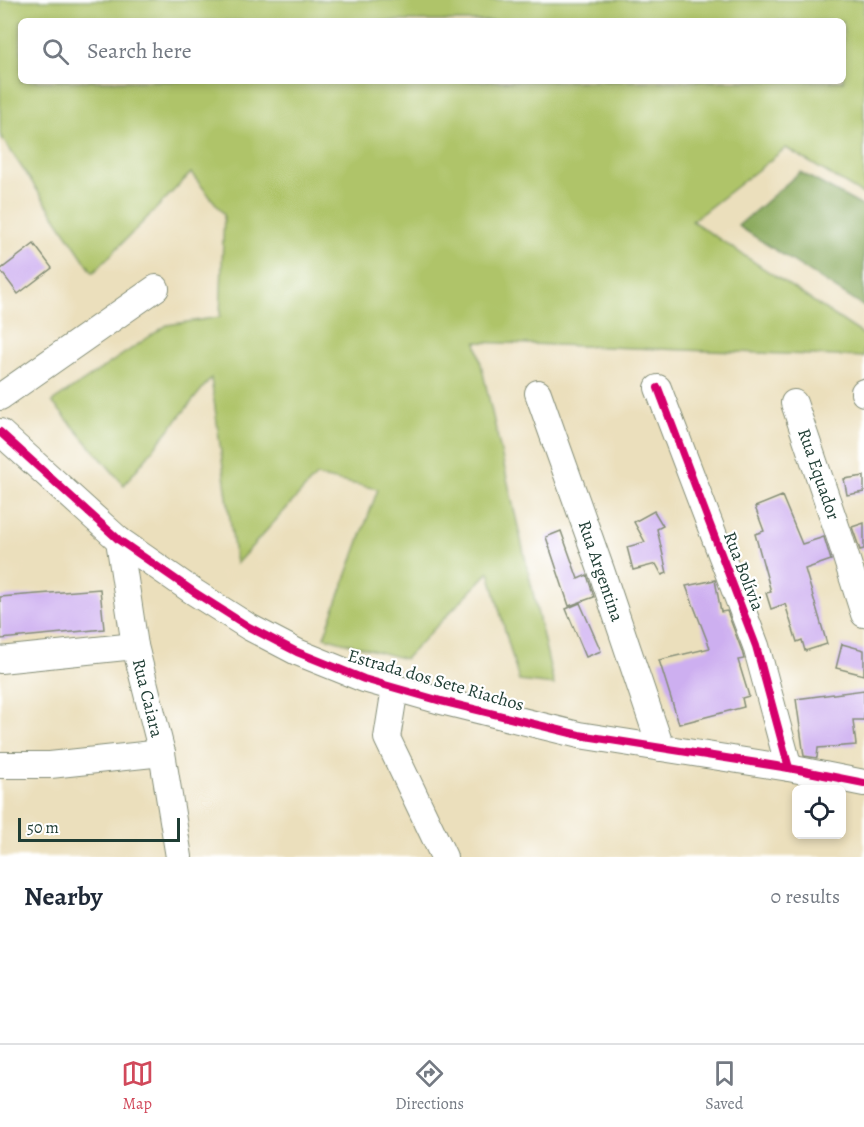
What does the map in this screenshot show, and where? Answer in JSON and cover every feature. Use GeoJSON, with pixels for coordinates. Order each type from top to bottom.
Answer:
{"type":"FeatureCollection","features":[{"type":"Feature","properties":{"kind":"street"},"geometry":{"type":"LineString","coordinates":[[0,397],[156,288]]}},
{"type":"Feature","properties":{"kind":"street","name":"Rua Bolívia"},"geometry":{"type":"LineString","coordinates":[[658,388],[756,646],[789,768]]}},
{"type":"Feature","properties":{"kind":"street","name":"Rua Argentina"},"geometry":{"type":"LineString","coordinates":[[538,393],[661,748]]}},
{"type":"Feature","properties":{"kind":"street","name":"Rua Equador"},"geometry":{"type":"LineString","coordinates":[[794,403],[864,614]]}},
{"type":"Feature","properties":{"kind":"street","name":"Estrada dos Sete Riachos"},"geometry":{"type":"LineString","coordinates":[[0,432],[119,540],[249,627],[297,652],[364,679],[441,701],[579,735],[789,768],[864,783]]}},
{"type":"Feature","properties":{"kind":"street","name":"Rua Caiara"},"geometry":{"type":"LineString","coordinates":[[119,540],[135,646],[162,753],[180,857]]}},
{"type":"Feature","properties":{"kind":"street"},"geometry":{"type":"LineString","coordinates":[[0,660],[135,646]]}},
{"type":"Feature","properties":{"kind":"street"},"geometry":{"type":"LineString","coordinates":[[395,688],[387,738],[444,857]]}},
{"type":"Feature","properties":{"kind":"street"},"geometry":{"type":"LineString","coordinates":[[0,765],[50,765],[162,753]]}},
{"type":"Feature","properties":{"kind":"green space"},"geometry":{"type":"Polygon","coordinates":[[[0,0],[864,0],[864,195],[786,148],[692,221],[864,335],[864,357],[476,342],[554,685],[519,681],[489,572],[405,659],[324,637],[378,489],[316,476],[236,564],[211,378],[124,485],[52,402],[167,325],[220,317],[224,214],[191,173],[93,273],[0,135],[0,0]]]}},
{"type":"Feature","properties":{"kind":"green space"},"geometry":{"type":"Polygon","coordinates":[[[800,172],[864,207],[864,307],[738,226],[800,172]]]}},
{"type":"Feature","properties":{"kind":"building"},"geometry":{"type":"Polygon","coordinates":[[[34,244],[52,268],[18,294],[0,270],[34,244]]]}},
{"type":"Feature","properties":{"kind":"building"},"geometry":{"type":"Polygon","coordinates":[[[864,476],[864,492],[847,495],[844,479],[864,476]]]}},
{"type":"Feature","properties":{"kind":"building"},"geometry":{"type":"Polygon","coordinates":[[[782,496],[802,544],[824,537],[831,560],[805,569],[827,644],[805,651],[802,640],[797,642],[785,604],[771,609],[766,593],[771,592],[755,534],[764,531],[755,507],[782,496]]]}},
{"type":"Feature","properties":{"kind":"building"},"geometry":{"type":"Polygon","coordinates":[[[654,511],[663,526],[657,529],[667,573],[662,575],[656,564],[633,570],[627,547],[645,542],[634,522],[654,511]]]}},
{"type":"Feature","properties":{"kind":"building"},"geometry":{"type":"Polygon","coordinates":[[[864,523],[864,549],[860,550],[852,527],[864,523]]]}},
{"type":"Feature","properties":{"kind":"building"},"geometry":{"type":"Polygon","coordinates":[[[561,531],[578,579],[587,575],[594,597],[569,606],[546,537],[561,531]]]}},
{"type":"Feature","properties":{"kind":"building"},"geometry":{"type":"Polygon","coordinates":[[[715,580],[721,612],[727,611],[742,651],[744,659],[738,660],[749,696],[742,698],[744,707],[679,724],[659,660],[710,648],[686,586],[715,580]]]}},
{"type":"Feature","properties":{"kind":"building"},"geometry":{"type":"Polygon","coordinates":[[[100,589],[104,629],[1,639],[0,597],[100,589]]]}},
{"type":"Feature","properties":{"kind":"building"},"geometry":{"type":"Polygon","coordinates":[[[580,603],[601,651],[586,657],[566,609],[580,603]]]}},
{"type":"Feature","properties":{"kind":"building"},"geometry":{"type":"Polygon","coordinates":[[[842,644],[864,650],[864,675],[836,668],[842,644]]]}},
{"type":"Feature","properties":{"kind":"building"},"geometry":{"type":"Polygon","coordinates":[[[864,690],[864,720],[853,720],[856,745],[818,748],[817,758],[804,756],[796,699],[864,690]]]}},
{"type":"Feature","properties":{"kind":"cycle path"},"geometry":{"type":"LineString","coordinates":[[658,388],[756,646],[789,768]]}},
{"type":"Feature","properties":{"kind":"cycle path"},"geometry":{"type":"LineString","coordinates":[[0,432],[119,540],[249,627],[297,652],[364,679],[441,701],[579,735],[789,768],[864,783]]}}]}
